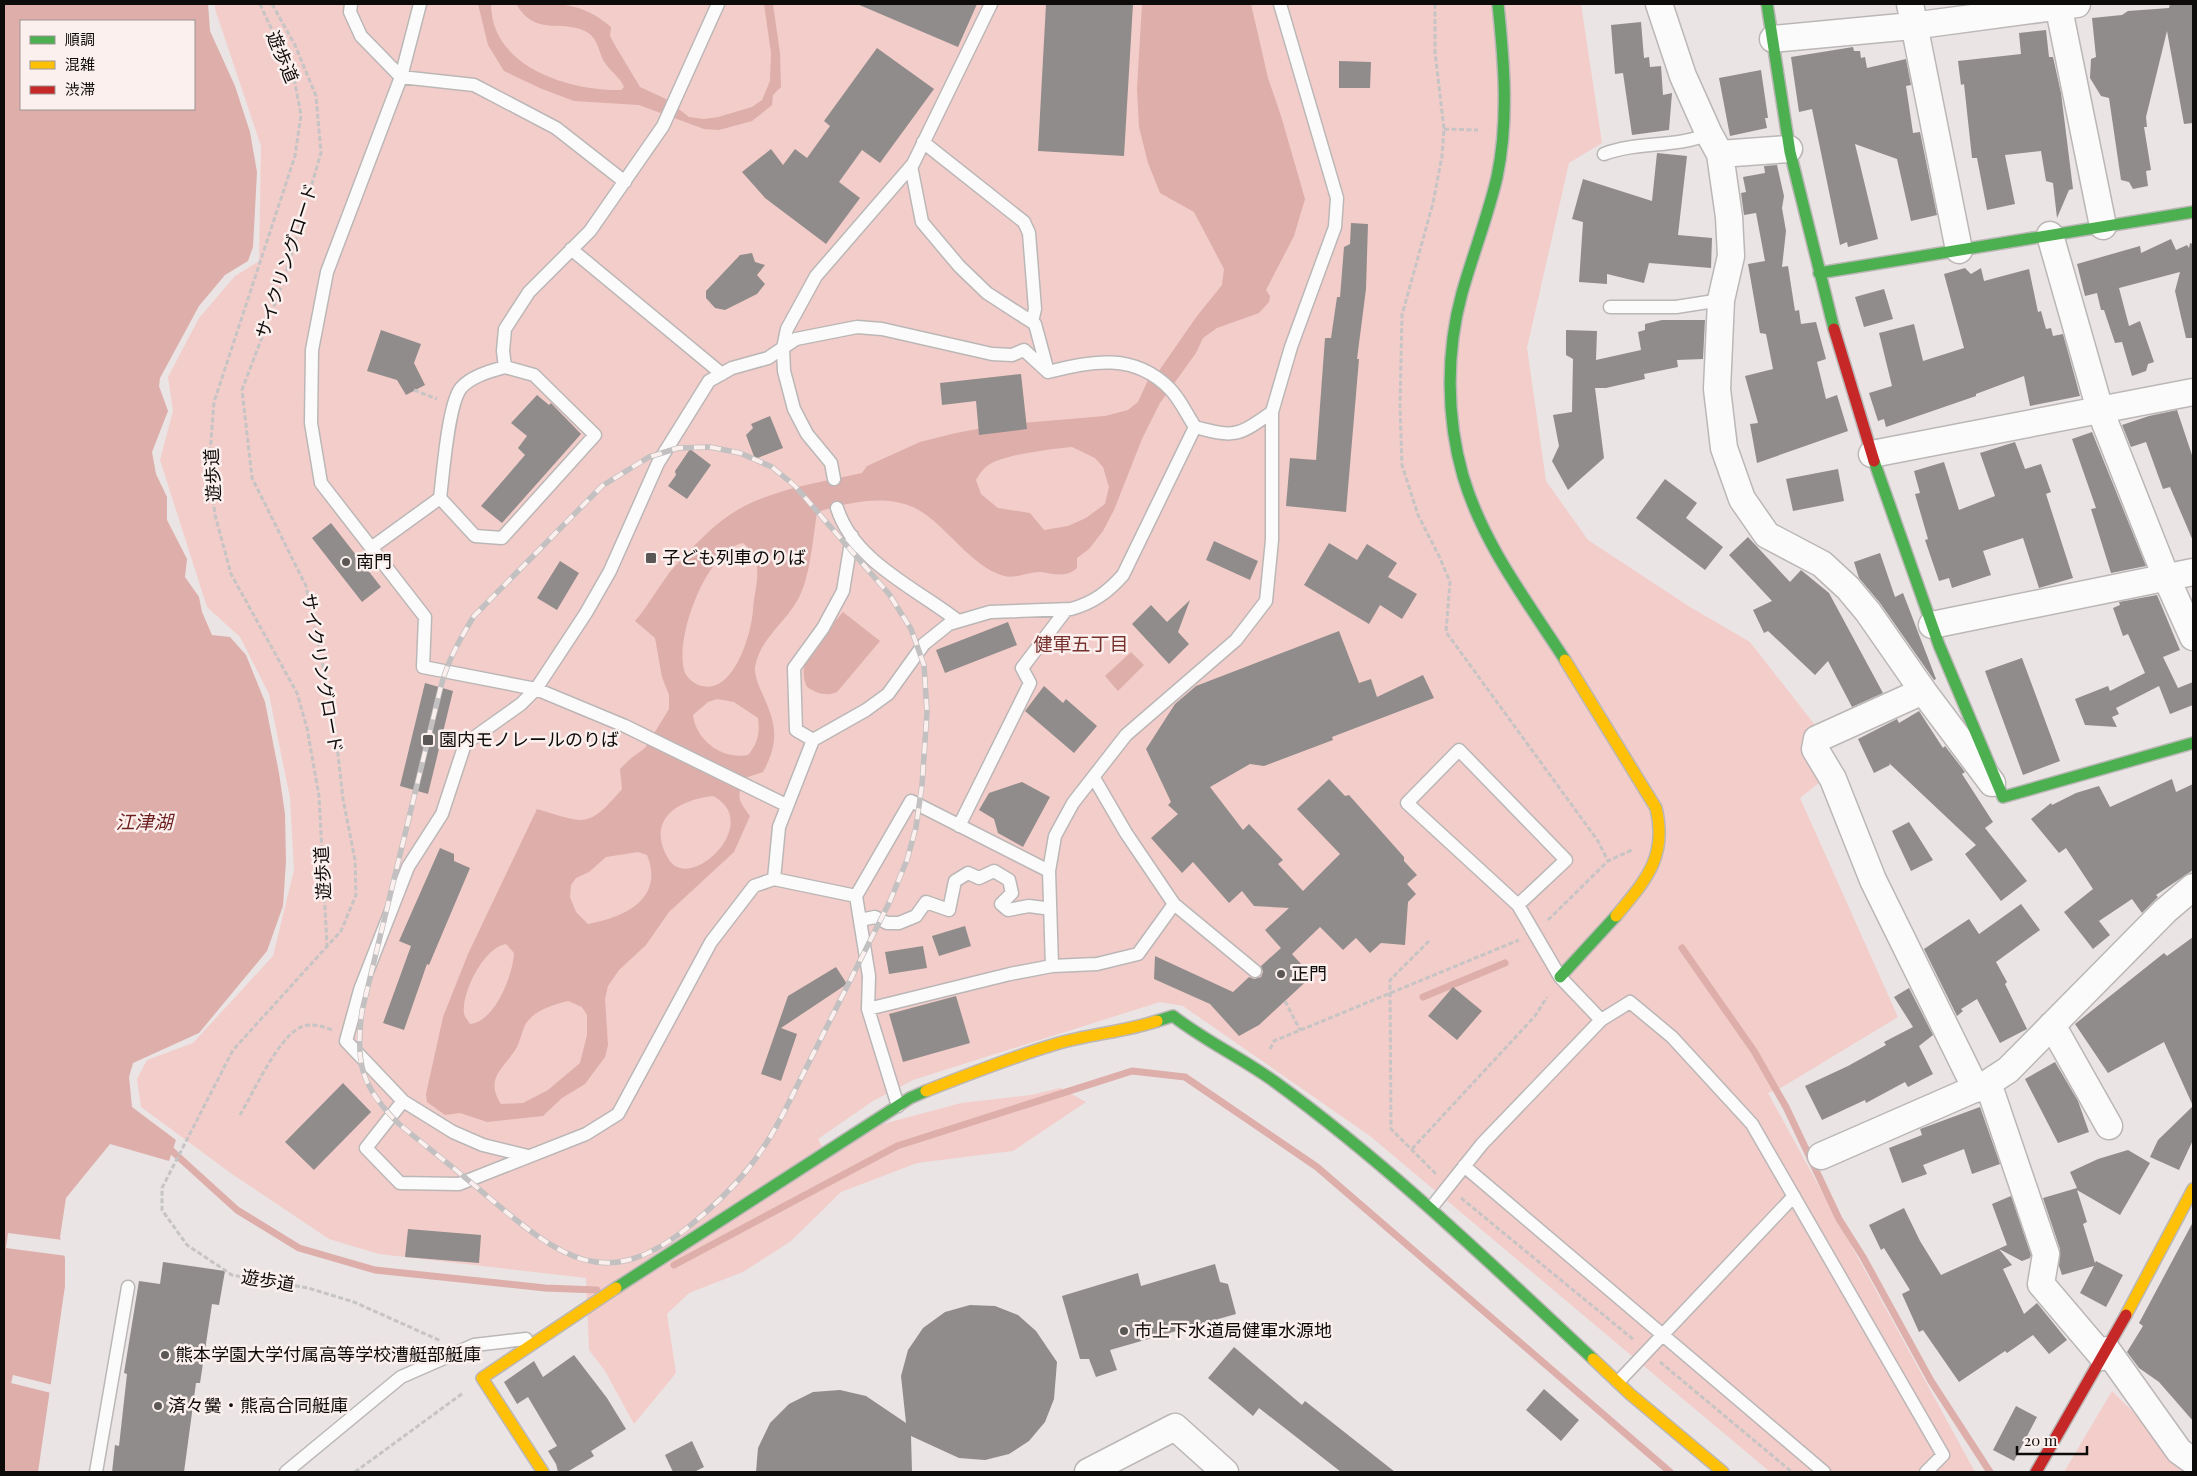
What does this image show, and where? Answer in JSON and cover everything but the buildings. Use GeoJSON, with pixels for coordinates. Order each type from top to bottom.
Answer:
{"type":"FeatureCollection","features":[{"type":"Feature","properties":{"kind":"street"},"geometry":{"type":"LineString","coordinates":[[1498,4],[1506,88],[1504,130],[1497,177],[1460,296],[1453,337],[1451,383],[1454,437],[1469,495],[1492,544],[1656,808],[1660,837],[1658,854],[1649,876],[1560,978]]}},
{"type":"Feature","properties":{"kind":"street"},"geometry":{"type":"LineString","coordinates":[[1660,4],[1683,76],[1715,144],[1729,217],[1731,256],[1721,300],[1717,389],[1724,448],[1742,500],[1767,535],[1822,564],[1848,588],[1868,612],[1923,691],[2003,797]]}},
{"type":"Feature","properties":{"kind":"street"},"geometry":{"type":"LineString","coordinates":[[1767,4],[1789,149],[1819,273],[1872,454],[1932,625],[2003,797]]}},
{"type":"Feature","properties":{"kind":"street"},"geometry":{"type":"LineString","coordinates":[[1773,39],[1911,15],[2065,4],[2103,226]]}},
{"type":"Feature","properties":{"kind":"street"},"geometry":{"type":"LineString","coordinates":[[1911,15],[1959,250]]}},
{"type":"Feature","properties":{"kind":"street"},"geometry":{"type":"LineString","coordinates":[[1715,144],[1789,149]]}},
{"type":"Feature","properties":{"kind":"street"},"geometry":{"type":"LineString","coordinates":[[1819,273],[2193,212]]}},
{"type":"Feature","properties":{"kind":"street"},"geometry":{"type":"LineString","coordinates":[[2050,235],[2100,410],[2166,577],[2193,637]]}},
{"type":"Feature","properties":{"kind":"street"},"geometry":{"type":"LineString","coordinates":[[1872,454],[2193,392]]}},
{"type":"Feature","properties":{"kind":"street"},"geometry":{"type":"LineString","coordinates":[[1932,625],[2193,572]]}},
{"type":"Feature","properties":{"kind":"street"},"geometry":{"type":"LineString","coordinates":[[1923,691],[1817,739],[1814,749],[1833,779],[1873,880],[1982,1086],[2046,1254],[2041,1284],[2105,1353],[2178,1451],[2193,1461]]}},
{"type":"Feature","properties":{"kind":"street"},"geometry":{"type":"LineString","coordinates":[[2003,797],[2193,743]]}},
{"type":"Feature","properties":{"kind":"street"},"geometry":{"type":"LineString","coordinates":[[1820,1156],[1982,1086],[2008,1070],[2165,911],[2193,887]]}},
{"type":"Feature","properties":{"kind":"street"},"geometry":{"type":"LineString","coordinates":[[543,1472],[482,1378],[541,1337],[910,1098],[985,1068],[1058,1042],[1129,1030],[1173,1016],[1196,1034],[1274,1082],[1409,1188],[1618,1382],[1723,1472]]}},
{"type":"Feature","properties":{"kind":"street"},"geometry":{"type":"LineString","coordinates":[[2052,1025],[2109,1126]]}},
{"type":"Feature","properties":{"kind":"street"},"geometry":{"type":"LineString","coordinates":[[2036,1472],[2105,1353],[2193,1190]]}},
{"type":"Feature","properties":{"kind":"street"},"geometry":{"type":"LineString","coordinates":[[1088,1472],[1175,1428],[1224,1472]]}},
{"type":"Feature","properties":{"kind":"lane"},"geometry":{"type":"LineString","coordinates":[[351,4],[350,12],[361,36],[401,77],[474,85],[556,128],[625,182]]}},
{"type":"Feature","properties":{"kind":"lane"},"geometry":{"type":"LineString","coordinates":[[420,4],[401,77],[327,272],[312,350],[311,423],[321,483],[425,617],[422,667],[536,690],[625,726],[786,806]]}},
{"type":"Feature","properties":{"kind":"lane"},"geometry":{"type":"LineString","coordinates":[[506,367],[503,351],[505,329],[529,292],[590,231],[665,123],[718,4]]}},
{"type":"Feature","properties":{"kind":"lane"},"geometry":{"type":"LineString","coordinates":[[834,479],[830,462],[807,434],[794,409],[784,371],[783,348],[787,328],[816,276],[911,166],[991,4]]}},
{"type":"Feature","properties":{"kind":"lane"},"geometry":{"type":"LineString","coordinates":[[1052,966],[1049,871],[1056,836],[1073,803],[1126,735],[1236,640],[1266,601],[1272,540],[1272,412],[1291,347],[1335,227],[1337,198],[1280,4]]}},
{"type":"Feature","properties":{"kind":"lane"},"geometry":{"type":"LineString","coordinates":[[923,142],[1024,222],[1030,233],[1035,309],[1032,322]]}},
{"type":"Feature","properties":{"kind":"lane"},"geometry":{"type":"LineString","coordinates":[[1604,154],[1619,148],[1676,144],[1715,144]]}},
{"type":"Feature","properties":{"kind":"lane"},"geometry":{"type":"LineString","coordinates":[[911,166],[922,222],[959,266],[987,294],[1035,324],[1048,372]]}},
{"type":"Feature","properties":{"kind":"lane"},"geometry":{"type":"LineString","coordinates":[[572,249],[722,374]]}},
{"type":"Feature","properties":{"kind":"lane"},"geometry":{"type":"LineString","coordinates":[[1610,307],[1676,307],[1721,300]]}},
{"type":"Feature","properties":{"kind":"lane"},"geometry":{"type":"LineString","coordinates":[[528,1156],[483,1145],[453,1132],[420,1112],[403,1101],[346,1041],[360,990],[408,868],[442,814],[465,744],[521,704],[536,690],[586,613],[610,570],[658,463],[709,381],[732,368],[768,358],[796,339],[857,326],[882,329],[992,354],[1012,355],[1024,350],[1048,372]]}},
{"type":"Feature","properties":{"kind":"lane"},"geometry":{"type":"LineString","coordinates":[[1048,372],[1088,362],[1138,365],[1170,389],[1194,427],[1220,434],[1244,432],[1272,412]]}},
{"type":"Feature","properties":{"kind":"lane"},"geometry":{"type":"LineString","coordinates":[[371,548],[440,498],[450,418],[454,405],[460,388],[481,374],[506,367],[534,375],[595,435],[502,538],[475,536],[440,498]]}},
{"type":"Feature","properties":{"kind":"lane"},"geometry":{"type":"LineString","coordinates":[[774,879],[779,827],[813,740],[866,710],[888,694],[924,644],[949,624],[990,612],[1066,610],[1084,605],[1100,597],[1123,575],[1194,427]]}},
{"type":"Feature","properties":{"kind":"lane"},"geometry":{"type":"LineString","coordinates":[[838,508],[841,519],[864,551],[894,577],[958,621]]}},
{"type":"Feature","properties":{"kind":"lane"},"geometry":{"type":"LineString","coordinates":[[813,740],[796,730],[794,668],[823,628],[843,591],[852,536]]}},
{"type":"Feature","properties":{"kind":"lane"},"geometry":{"type":"LineString","coordinates":[[959,826],[1030,683],[1022,668],[1066,610]]}},
{"type":"Feature","properties":{"kind":"lane"},"geometry":{"type":"LineString","coordinates":[[1518,906],[1566,860],[1459,750],[1407,803],[1518,906],[1560,978],[1601,1020]]}},
{"type":"Feature","properties":{"kind":"lane"},"geometry":{"type":"LineString","coordinates":[[1094,778],[1126,833],[1174,904],[1255,972]]}},
{"type":"Feature","properties":{"kind":"lane"},"geometry":{"type":"LineString","coordinates":[[898,1106],[868,1009],[869,976],[856,896],[911,801],[1049,871]]}},
{"type":"Feature","properties":{"kind":"lane"},"geometry":{"type":"LineString","coordinates":[[860,920],[876,917],[888,923],[899,923],[916,916],[926,902],[949,910],[955,881],[968,872],[979,878],[994,871],[1009,880],[1012,893],[1001,904],[1008,910],[1028,906],[1044,908],[1050,905]]}},
{"type":"Feature","properties":{"kind":"lane"},"geometry":{"type":"LineString","coordinates":[[403,1101],[366,1148],[400,1183],[459,1184],[586,1134],[618,1114],[711,942],[754,886],[774,879],[856,896]]}},
{"type":"Feature","properties":{"kind":"lane"},"geometry":{"type":"LineString","coordinates":[[868,1009],[1010,974],[1052,966],[1097,964],[1138,954],[1174,904]]}},
{"type":"Feature","properties":{"kind":"lane"},"geometry":{"type":"LineString","coordinates":[[1431,1208],[1482,1144],[1601,1020],[1630,1002],[1672,1037],[1752,1124],[1943,1455],[1926,1472]]}},
{"type":"Feature","properties":{"kind":"lane"},"geometry":{"type":"LineString","coordinates":[[1464,1166],[1824,1472]]}},
{"type":"Feature","properties":{"kind":"lane"},"geometry":{"type":"LineString","coordinates":[[1618,1382],[1794,1196]]}},
{"type":"Feature","properties":{"kind":"lane"},"geometry":{"type":"LineString","coordinates":[[96,1472],[128,1287]]}},
{"type":"Feature","properties":{"kind":"lane"},"geometry":{"type":"LineString","coordinates":[[286,1472],[401,1377],[474,1345],[541,1337]]}},
{"type":"Feature","properties":{"kind":"path","name":"遊歩道"},"geometry":{"type":"LineString","coordinates":[[260,4],[294,78],[301,115],[295,156],[214,402],[209,466],[215,515],[231,574],[297,693],[307,728],[318,796],[328,946]]}},
{"type":"Feature","properties":{"kind":"path","name":"サイクリングロード"},"geometry":{"type":"LineString","coordinates":[[185,1142],[233,1050],[341,931],[356,895],[355,860],[343,799],[334,719],[306,586],[252,478],[242,390],[284,279],[321,153],[316,96],[295,45],[272,4]]}},
{"type":"Feature","properties":{"kind":"path"},"geometry":{"type":"LineString","coordinates":[[1444,129],[1504,130]]}},
{"type":"Feature","properties":{"kind":"path"},"geometry":{"type":"LineString","coordinates":[[414,390],[454,405]]}},
{"type":"Feature","properties":{"kind":"path"},"geometry":{"type":"LineString","coordinates":[[1257,1072],[1274,1041],[1535,933],[1608,861],[1660,837]]}},
{"type":"Feature","properties":{"kind":"path"},"geometry":{"type":"LineString","coordinates":[[1412,1149],[1535,1016],[1560,978]]}},
{"type":"Feature","properties":{"kind":"path"},"geometry":{"type":"LineString","coordinates":[[1285,1001],[1300,1030]]}},
{"type":"Feature","properties":{"kind":"path"},"geometry":{"type":"LineString","coordinates":[[240,1115],[279,1046],[298,1028],[314,1024],[332,1029],[346,1041]]}},
{"type":"Feature","properties":{"kind":"path","name":"遊歩道"},"geometry":{"type":"LineString","coordinates":[[185,1142],[162,1188],[162,1210],[187,1245],[232,1275],[308,1288],[354,1302],[463,1350]]}},
{"type":"Feature","properties":{"kind":"path"},"geometry":{"type":"LineString","coordinates":[[355,1472],[482,1378]]}},
{"type":"Feature","properties":{"kind":"shaded area"},"geometry":{"type":"Polygon","coordinates":[[[215,4],[1581,4],[1602,143],[1569,163],[1527,348],[1546,481],[1588,540],[1690,607],[1750,642],[1818,729],[1824,779],[1800,798],[1898,1017],[1784,1086],[1768,1093],[1975,1472],[1770,1472],[1370,1136],[1183,1006],[1160,1002],[913,1080],[873,1101],[818,1139],[822,1147],[857,1131],[961,1103],[1031,1095],[1060,1088],[1086,1102],[1013,1151],[917,1163],[841,1192],[791,1241],[743,1272],[689,1293],[667,1314],[676,1373],[634,1424],[605,1371],[589,1350],[586,1278],[379,1254],[329,1239],[232,1174],[141,1107],[137,1079],[147,1060],[193,1043],[273,956],[294,870],[290,798],[269,694],[240,637],[207,607],[160,460],[173,411],[168,377],[199,318],[235,276],[259,261],[261,146],[215,9],[215,4]]]}},
{"type":"Feature","properties":{"kind":"shaded area"},"geometry":{"type":"Polygon","coordinates":[[[2112,1391],[2193,1471],[2193,1472],[2064,1472],[2112,1391]]]}},
{"type":"Feature","properties":{"kind":"water","name":"江津湖"},"geometry":{"type":"Polygon","coordinates":[[[4,4],[208,4],[210,31],[235,86],[250,132],[257,172],[253,247],[248,261],[225,275],[199,306],[160,378],[159,386],[168,411],[152,452],[156,474],[167,497],[167,520],[187,559],[185,577],[199,597],[202,612],[212,635],[230,637],[246,655],[265,702],[285,814],[286,861],[283,906],[267,951],[199,1033],[133,1063],[129,1077],[132,1107],[176,1140],[169,1161],[110,1144],[66,1198],[60,1237],[65,1258],[65,1286],[38,1472],[4,1472],[4,4]]]}},
{"type":"Feature","properties":{"kind":"water"},"geometry":{"type":"Polygon","coordinates":[[[478,4],[491,4],[494,26],[504,44],[518,59],[536,71],[557,80],[579,86],[621,90],[624,87],[622,83],[605,63],[596,41],[590,34],[566,26],[540,24],[524,14],[516,4],[566,5],[588,12],[611,27],[610,36],[640,87],[666,99],[689,117],[704,119],[752,107],[762,100],[770,81],[771,53],[764,4],[773,4],[780,53],[781,87],[773,95],[772,105],[752,121],[719,130],[704,129],[639,105],[574,101],[542,89],[504,71],[488,45],[478,4]]]}},
{"type":"Feature","properties":{"kind":"water"},"geometry":{"type":"Polygon","coordinates":[[[1142,4],[1251,4],[1268,78],[1305,199],[1294,236],[1266,290],[1270,296],[1269,302],[1259,313],[1217,328],[1203,338],[1196,353],[1160,403],[1142,439],[1114,510],[1103,531],[1089,549],[1077,558],[1077,568],[1069,573],[1037,572],[1009,577],[991,571],[968,554],[925,514],[901,503],[877,500],[865,501],[817,512],[810,558],[801,592],[791,610],[762,648],[755,667],[757,680],[773,723],[774,741],[763,772],[745,778],[742,784],[739,794],[741,802],[750,816],[734,852],[669,912],[646,945],[619,970],[608,986],[605,999],[608,1045],[605,1057],[585,1084],[562,1098],[543,1116],[487,1122],[460,1113],[445,1115],[427,1102],[426,1094],[443,1017],[468,954],[537,809],[576,820],[584,820],[601,811],[622,789],[620,769],[645,748],[669,709],[669,695],[662,677],[655,638],[635,621],[675,566],[716,525],[745,506],[777,493],[862,473],[867,466],[920,442],[999,425],[1105,416],[1128,410],[1138,402],[1148,380],[1156,375],[1197,316],[1222,285],[1224,269],[1194,212],[1160,193],[1148,163],[1139,127],[1137,89],[1142,4]],[[1072,447],[1000,460],[987,466],[976,480],[981,494],[998,508],[1030,513],[1044,530],[1068,526],[1086,518],[1105,504],[1109,487],[1103,467],[1095,458],[1072,447]],[[743,543],[730,549],[717,561],[696,598],[684,640],[683,658],[685,673],[692,681],[702,686],[713,686],[723,681],[739,660],[752,620],[757,582],[755,557],[743,543]],[[717,699],[708,702],[693,715],[699,733],[705,740],[712,747],[729,755],[748,755],[756,742],[759,728],[758,718],[734,702],[717,699]],[[713,796],[688,802],[677,807],[669,814],[663,823],[661,833],[662,845],[668,858],[678,867],[691,868],[705,862],[718,851],[727,838],[731,822],[727,808],[713,796]],[[638,852],[606,857],[589,872],[576,878],[571,885],[570,897],[576,912],[588,924],[615,917],[638,904],[646,895],[650,884],[651,870],[647,855],[638,852]],[[506,944],[490,953],[476,972],[466,995],[464,1014],[470,1024],[479,1021],[495,1006],[510,973],[514,953],[506,944]],[[568,1001],[540,1011],[527,1022],[517,1047],[495,1080],[496,1095],[501,1104],[523,1103],[548,1090],[580,1063],[587,1035],[587,1015],[582,1007],[568,1001]]]}},
{"type":"Feature","properties":{"kind":"water"},"geometry":{"type":"Polygon","coordinates":[[[843,612],[880,641],[837,692],[821,694],[807,687],[804,677],[804,666],[813,647],[843,612]]]}},
{"type":"Feature","properties":{"kind":"water"},"geometry":{"type":"Polygon","coordinates":[[[1131,652],[1144,665],[1118,691],[1105,676],[1131,652]]]}},
{"type":"Feature","properties":{"kind":"pier"},"geometry":{"type":"Polygon","coordinates":[[[8,1233],[63,1240],[67,1256],[6,1248],[8,1233]]]}},
{"type":"Feature","properties":{"kind":"pier"},"geometry":{"type":"Polygon","coordinates":[[[13,1375],[53,1385],[51,1393],[11,1383],[13,1375]]]}},
{"type":"Feature","properties":{"kind":"waterway"},"geometry":{"type":"LineString","coordinates":[[1682,948],[1754,1051],[1786,1107],[1839,1219],[1863,1257],[1931,1381],[1990,1472]]}},
{"type":"Feature","properties":{"kind":"waterway"},"geometry":{"type":"LineString","coordinates":[[1423,997],[1505,963]]}},
{"type":"Feature","properties":{"kind":"waterway"},"geometry":{"type":"LineString","coordinates":[[674,1265],[897,1146],[1132,1071],[1185,1077],[1317,1167],[1670,1472]]}},
{"type":"Feature","properties":{"kind":"waterway"},"geometry":{"type":"LineString","coordinates":[[166,1148],[172,1151],[237,1210],[299,1248],[375,1270],[545,1288],[597,1290]]}},
{"type":"Feature","properties":{"kind":"railway"},"geometry":{"type":"LineString","coordinates":[[710,447],[740,453],[772,467],[795,486],[889,594],[911,629],[924,665],[927,712],[922,785],[916,827],[907,860],[890,901],[783,1114],[754,1161],[720,1199],[692,1224],[662,1246],[634,1258],[609,1263],[585,1260],[562,1251],[538,1237],[399,1124],[386,1111],[376,1098],[364,1073],[359,1045],[362,1011],[441,686],[455,650],[474,616],[602,486],[649,457],[678,448],[710,447]]}},
{"type":"Feature","properties":{"kind":"traffic: fast"},"geometry":{"type":"LineString","coordinates":[[1498,4],[1504,91],[1501,156],[1485,221],[1466,278],[1457,315],[1453,338],[1450,384],[1453,431],[1463,476],[1482,525],[1521,594],[1565,660]]}},
{"type":"Feature","properties":{"kind":"traffic: fast"},"geometry":{"type":"LineString","coordinates":[[1767,4],[1790,152],[1834,329]]}},
{"type":"Feature","properties":{"kind":"traffic: fast"},"geometry":{"type":"LineString","coordinates":[[1819,273],[2193,212]]}},
{"type":"Feature","properties":{"kind":"traffic: fast"},"geometry":{"type":"LineString","coordinates":[[1874,461],[1939,645],[2003,797],[2193,743]]}},
{"type":"Feature","properties":{"kind":"traffic: fast"},"geometry":{"type":"LineString","coordinates":[[1560,977],[1616,916]]}},
{"type":"Feature","properties":{"kind":"traffic: fast"},"geometry":{"type":"LineString","coordinates":[[1157,1021],[1173,1016],[1262,1073],[1317,1114],[1399,1181],[1593,1359]]}},
{"type":"Feature","properties":{"kind":"traffic: fast"},"geometry":{"type":"LineString","coordinates":[[616,1288],[910,1098],[926,1091]]}},
{"type":"Feature","properties":{"kind":"traffic: slow"},"geometry":{"type":"LineString","coordinates":[[1565,660],[1656,808],[1659,825],[1659,841],[1656,854],[1645,879],[1616,916]]}},
{"type":"Feature","properties":{"kind":"traffic: slow"},"geometry":{"type":"LineString","coordinates":[[926,1091],[1007,1060],[1056,1044],[1157,1021]]}},
{"type":"Feature","properties":{"kind":"traffic: slow"},"geometry":{"type":"LineString","coordinates":[[2126,1315],[2193,1189]]}},
{"type":"Feature","properties":{"kind":"traffic: slow"},"geometry":{"type":"LineString","coordinates":[[543,1472],[482,1378],[616,1288]]}},
{"type":"Feature","properties":{"kind":"traffic: slow"},"geometry":{"type":"LineString","coordinates":[[1593,1359],[1630,1394],[1723,1472]]}},
{"type":"Feature","properties":{"kind":"traffic: jam"},"geometry":{"type":"LineString","coordinates":[[1834,329],[1874,461]]}},
{"type":"Feature","properties":{"kind":"traffic: jam"},"geometry":{"type":"LineString","coordinates":[[2036,1472],[2126,1315]]}},
{"type":"Feature","properties":{"kind":"place","name":"子ども列車のりば"},"geometry":{"type":"Point","coordinates":[651,558]}},
{"type":"Feature","properties":{"kind":"place","name":"南門"},"geometry":{"type":"Point","coordinates":[346,562]}},
{"type":"Feature","properties":{"kind":"place","name":"園内モノレールのりば"},"geometry":{"type":"Point","coordinates":[428,740]}},
{"type":"Feature","properties":{"kind":"place","name":"正門"},"geometry":{"type":"Point","coordinates":[1281,974]}},
{"type":"Feature","properties":{"kind":"place","name":"市上下水道局健軍水源地"},"geometry":{"type":"Point","coordinates":[1124,1331]}},
{"type":"Feature","properties":{"kind":"place","name":"熊本学園大学付属高等学校漕艇部艇庫"},"geometry":{"type":"Point","coordinates":[165,1355]}},
{"type":"Feature","properties":{"kind":"place","name":"済々黌・熊高合同艇庫"},"geometry":{"type":"Point","coordinates":[158,1406]}},
{"type":"Feature","properties":{"kind":"district","name":"健軍五丁目"},"geometry":{"type":"Point","coordinates":[1081,644]}}]}
